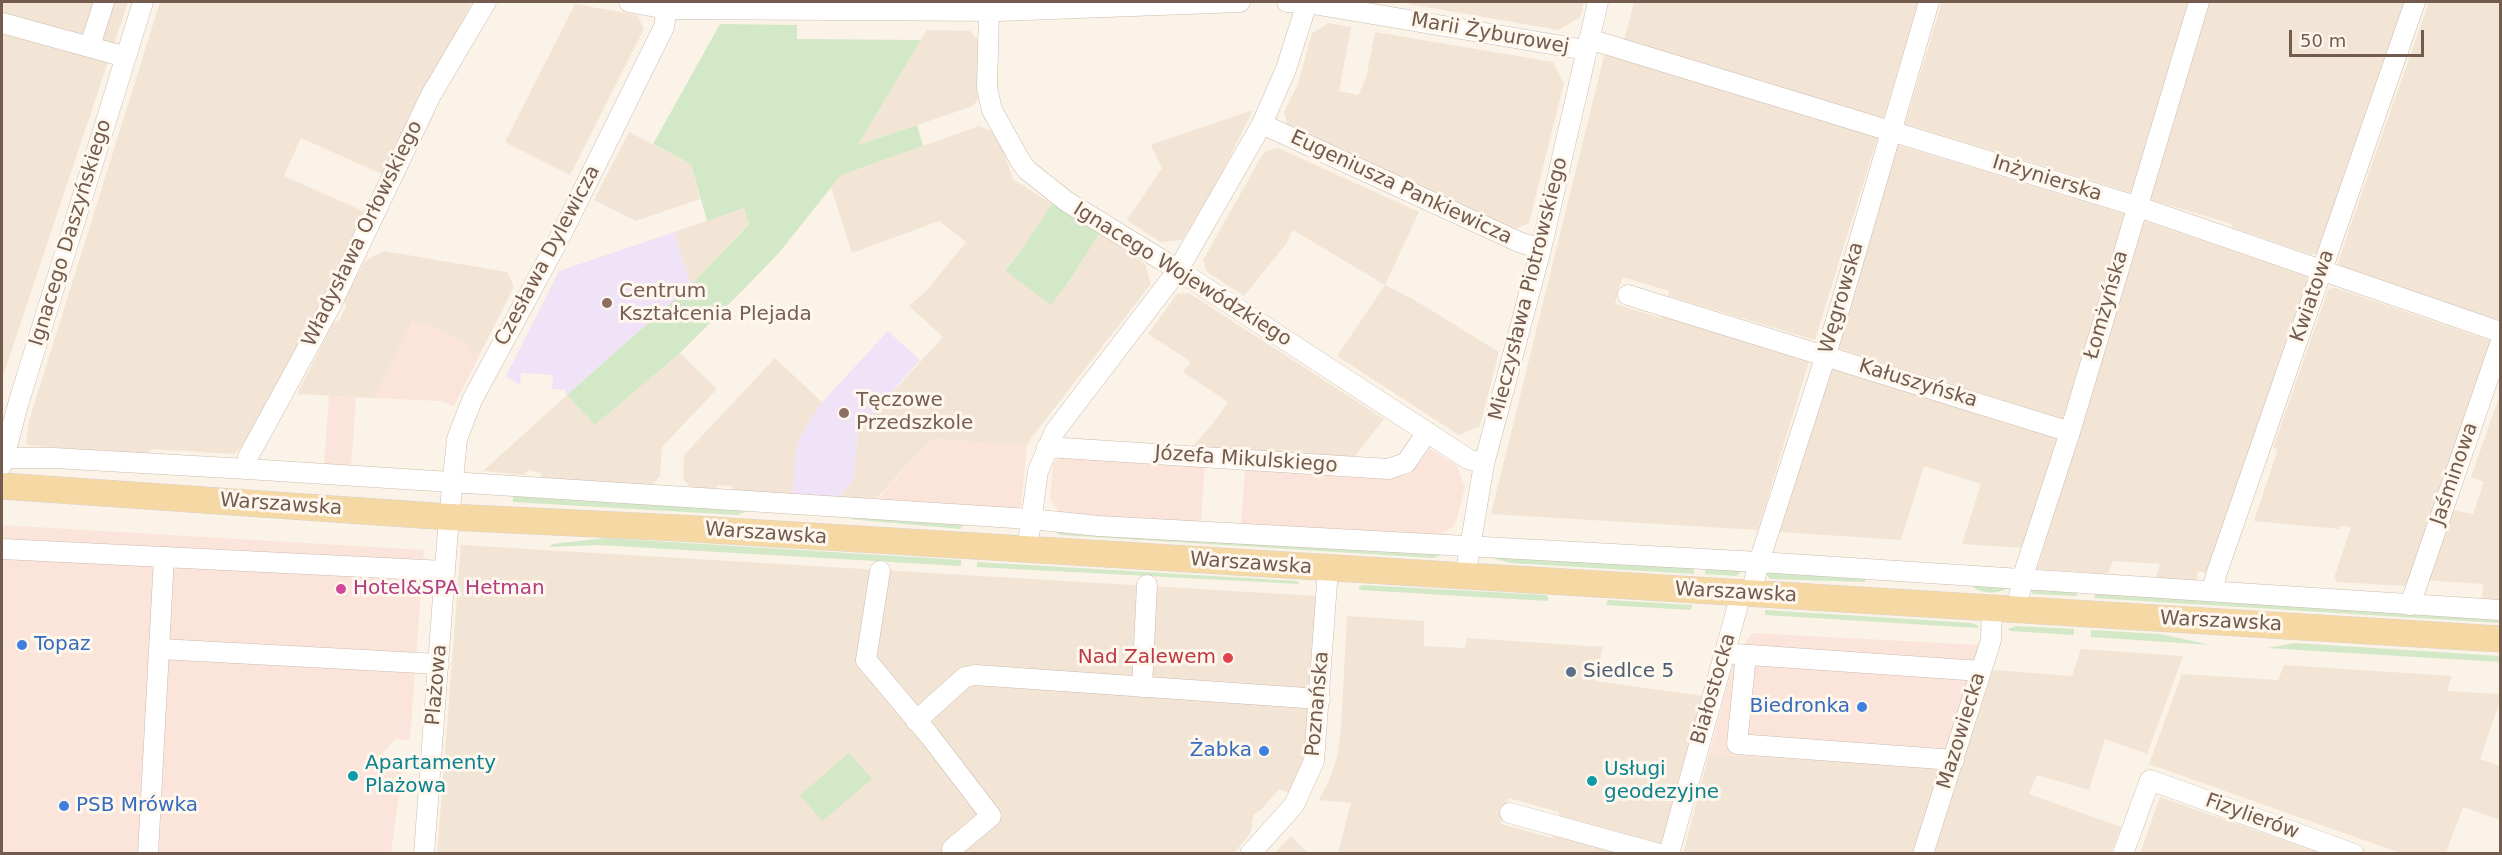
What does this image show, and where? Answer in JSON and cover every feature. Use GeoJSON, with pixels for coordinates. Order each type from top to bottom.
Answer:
{"type":"FeatureCollection","features":[{"type":"Feature","properties":{"kind":"main road","name":"Warszawska"},"geometry":{"type":"LineString","coordinates":[[2,486],[449,517],[679,528],[2500,639]]}},
{"type":"Feature","properties":{"kind":"street"},"geometry":{"type":"LineString","coordinates":[[90,46],[104,2]]}},
{"type":"Feature","properties":{"kind":"street","name":"Ignacego Daszyńskiego"},"geometry":{"type":"LineString","coordinates":[[2,462],[10,400],[143,2]]}},
{"type":"Feature","properties":{"kind":"street","name":"Władysława Orłowskiego"},"geometry":{"type":"LineString","coordinates":[[247,469],[248,457],[331,304],[431,95],[486,2]]}},
{"type":"Feature","properties":{"kind":"street"},"geometry":{"type":"LineString","coordinates":[[628,2],[667,5],[996,8],[1240,2]]}},
{"type":"Feature","properties":{"kind":"street","name":"Marii Żyburowej"},"geometry":{"type":"LineString","coordinates":[[1287,2],[1588,44]]}},
{"type":"Feature","properties":{"kind":"street","name":"Mieczysława Piotrowskiego"},"geometry":{"type":"LineString","coordinates":[[1465,577],[1485,464],[1541,249],[1598,2]]}},
{"type":"Feature","properties":{"kind":"street","name":"Węgrowska"},"geometry":{"type":"LineString","coordinates":[[1746,594],[1759,562],[1826,355],[1929,2]]}},
{"type":"Feature","properties":{"kind":"street","name":"Łomżyńska"},"geometry":{"type":"LineString","coordinates":[[2005,608],[2022,579],[2070,432],[2199,2]]}},
{"type":"Feature","properties":{"kind":"street","name":"Kwiatowa"},"geometry":{"type":"LineString","coordinates":[[2212,591],[2415,2]]}},
{"type":"Feature","properties":{"kind":"street"},"geometry":{"type":"LineString","coordinates":[[1027,550],[1038,471],[1055,431],[1178,270],[1262,124],[1286,69],[1307,3]]}},
{"type":"Feature","properties":{"kind":"street","name":"Czesława Dylewicza"},"geometry":{"type":"LineString","coordinates":[[449,517],[457,439],[472,400],[560,237],[633,90],[664,27],[667,5]]}},
{"type":"Feature","properties":{"kind":"street","name":"Ignacego Wojewódzkiego"},"geometry":{"type":"LineString","coordinates":[[996,8],[987,88],[992,110],[1021,162],[1042,183],[1066,201],[1178,270],[1468,459],[1485,464]]}},
{"type":"Feature","properties":{"kind":"street"},"geometry":{"type":"LineString","coordinates":[[2,27],[90,46],[126,57]]}},
{"type":"Feature","properties":{"kind":"street","name":"Inżynierska"},"geometry":{"type":"LineString","coordinates":[[1588,44],[1890,131],[2136,206],[2500,332]]}},
{"type":"Feature","properties":{"kind":"street","name":"Eugeniusza Pankiewicza"},"geometry":{"type":"LineString","coordinates":[[1262,124],[1519,242],[1541,249]]}},
{"type":"Feature","properties":{"kind":"street","name":"Kałuszyńska"},"geometry":{"type":"LineString","coordinates":[[1628,295],[2070,432]]}},
{"type":"Feature","properties":{"kind":"street","name":"Jaśminowa"},"geometry":{"type":"LineString","coordinates":[[2410,605],[2500,344]]}},
{"type":"Feature","properties":{"kind":"street","name":"Józefa Mikulskiego"},"geometry":{"type":"LineString","coordinates":[[1047,447],[1388,469],[1406,463],[1427,432]]}},
{"type":"Feature","properties":{"kind":"street"},"geometry":{"type":"LineString","coordinates":[[2,462],[54,458],[247,469],[1030,519],[1099,526],[1759,562],[2500,610]]}},
{"type":"Feature","properties":{"kind":"street","name":"Plażowa"},"geometry":{"type":"LineString","coordinates":[[424,854],[449,517]]}},
{"type":"Feature","properties":{"kind":"street"},"geometry":{"type":"LineString","coordinates":[[2,549],[445,571]]}},
{"type":"Feature","properties":{"kind":"street"},"geometry":{"type":"LineString","coordinates":[[148,854],[164,557]]}},
{"type":"Feature","properties":{"kind":"street","name":"Poznańska"},"geometry":{"type":"LineString","coordinates":[[1250,854],[1294,806],[1314,761],[1328,569]]}},
{"type":"Feature","properties":{"kind":"street"},"geometry":{"type":"LineString","coordinates":[[880,571],[866,660],[991,816],[952,849]]}},
{"type":"Feature","properties":{"kind":"street"},"geometry":{"type":"LineString","coordinates":[[1142,687],[1147,585]]}},
{"type":"Feature","properties":{"kind":"street","name":"Białostocka"},"geometry":{"type":"LineString","coordinates":[[1669,854],[1723,654],[1746,594]]}},
{"type":"Feature","properties":{"kind":"street","name":"Mazowiecka"},"geometry":{"type":"LineString","coordinates":[[1923,854],[1991,640],[2005,608]]}},
{"type":"Feature","properties":{"kind":"street"},"geometry":{"type":"LineString","coordinates":[[160,650],[439,664]]}},
{"type":"Feature","properties":{"kind":"street"},"geometry":{"type":"LineString","coordinates":[[1723,654],[1981,671]]}},
{"type":"Feature","properties":{"kind":"street"},"geometry":{"type":"LineString","coordinates":[[1746,655],[1737,744],[1954,760]]}},
{"type":"Feature","properties":{"kind":"street"},"geometry":{"type":"LineString","coordinates":[[916,721],[965,677],[975,675],[1320,699]]}},
{"type":"Feature","properties":{"kind":"street","name":"Fizylierów"},"geometry":{"type":"LineString","coordinates":[[2123,854],[2150,780],[2355,854]]}},
{"type":"Feature","properties":{"kind":"street"},"geometry":{"type":"LineString","coordinates":[[1510,813],[1659,854]]}},
{"type":"Feature","properties":{"kind":"shaded area"},"geometry":{"type":"Polygon","coordinates":[[[2,2],[128,2],[2,379],[2,2]]]}},
{"type":"Feature","properties":{"kind":"shaded area"},"geometry":{"type":"Polygon","coordinates":[[[160,2],[472,2],[384,175],[301,138],[284,176],[365,212],[294,357],[250,439],[234,454],[151,449],[148,455],[26,445],[29,421],[160,2]]]}},
{"type":"Feature","properties":{"kind":"shaded area"},"geometry":{"type":"Polygon","coordinates":[[[1397,2],[1584,2],[1580,17],[1559,30],[1397,2]]]}},
{"type":"Feature","properties":{"kind":"shaded area"},"geometry":{"type":"Polygon","coordinates":[[[1634,2],[1919,2],[1883,120],[1624,40],[1634,2]]]}},
{"type":"Feature","properties":{"kind":"shaded area"},"geometry":{"type":"Polygon","coordinates":[[[1942,2],[2191,2],[2132,193],[1905,124],[1942,2]]]}},
{"type":"Feature","properties":{"kind":"shaded area"},"geometry":{"type":"Polygon","coordinates":[[[2209,2],[2406,2],[2318,254],[2309,254],[2231,227],[2232,224],[2148,199],[2209,2]]]}},
{"type":"Feature","properties":{"kind":"shaded area"},"geometry":{"type":"Polygon","coordinates":[[[2429,2],[2500,2],[2500,319],[2497,320],[2340,267],[2338,262],[2343,247],[2346,246],[2344,245],[2354,215],[2429,2]]]}},
{"type":"Feature","properties":{"kind":"shaded area"},"geometry":{"type":"Polygon","coordinates":[[[575,4],[637,15],[644,29],[570,175],[505,142],[575,4]]]}},
{"type":"Feature","properties":{"kind":"shaded area"},"geometry":{"type":"Polygon","coordinates":[[[1329,23],[1351,27],[1339,91],[1358,95],[1366,79],[1375,32],[1553,62],[1564,83],[1529,223],[1511,231],[1347,153],[1347,150],[1340,148],[1338,150],[1288,127],[1284,112],[1298,84],[1312,33],[1329,23]]]}},
{"type":"Feature","properties":{"kind":"shaded area"},"geometry":{"type":"Polygon","coordinates":[[[927,30],[970,31],[983,45],[980,96],[973,106],[858,145],[927,30]]]}},
{"type":"Feature","properties":{"kind":"shaded area"},"geometry":{"type":"Polygon","coordinates":[[[1605,52],[1878,136],[1815,340],[1668,296],[1669,291],[1623,277],[1620,285],[1615,304],[1661,318],[1663,313],[1810,358],[1758,530],[1491,514],[1605,52]]]}},
{"type":"Feature","properties":{"kind":"shaded area"},"geometry":{"type":"Polygon","coordinates":[[[1253,110],[1215,187],[1182,240],[1160,242],[1127,220],[1162,168],[1151,146],[1153,144],[1253,110]]]}},
{"type":"Feature","properties":{"kind":"shaded area"},"geometry":{"type":"Polygon","coordinates":[[[979,126],[998,134],[1013,179],[1052,204],[1018,255],[1005,269],[1051,304],[1067,284],[1100,233],[1145,264],[1151,284],[1027,446],[932,439],[877,498],[837,499],[854,479],[858,430],[943,337],[909,306],[927,290],[966,242],[939,221],[852,253],[831,187],[841,175],[979,126]]]}},
{"type":"Feature","properties":{"kind":"shaded area"},"geometry":{"type":"Polygon","coordinates":[[[629,132],[691,164],[700,199],[636,221],[594,200],[629,132]]]}},
{"type":"Feature","properties":{"kind":"shaded area"},"geometry":{"type":"Polygon","coordinates":[[[1898,145],[2125,214],[2063,419],[1837,348],[1898,145]]]}},
{"type":"Feature","properties":{"kind":"shaded area"},"geometry":{"type":"Polygon","coordinates":[[[1278,148],[1419,212],[1385,285],[1293,230],[1286,244],[1244,296],[1206,271],[1203,260],[1264,152],[1278,148]]]}},
{"type":"Feature","properties":{"kind":"shaded area"},"geometry":{"type":"Polygon","coordinates":[[[744,208],[749,223],[691,285],[674,232],[744,208]]]}},
{"type":"Feature","properties":{"kind":"shaded area"},"geometry":{"type":"Polygon","coordinates":[[[2142,220],[2306,276],[2308,281],[2208,574],[2198,571],[2196,581],[2156,578],[2160,564],[2113,561],[2108,574],[2037,569],[2132,260],[2142,220]]]}},
{"type":"Feature","properties":{"kind":"shaded area","name":"Centrum Kształcenia Plejada"},"geometry":{"type":"Polygon","coordinates":[[[674,232],[691,285],[566,396],[566,390],[552,389],[553,375],[521,373],[520,385],[506,376],[559,271],[674,232]]]}},
{"type":"Feature","properties":{"kind":"shaded area"},"geometry":{"type":"Polygon","coordinates":[[[384,251],[507,272],[514,287],[480,354],[468,348],[470,345],[423,322],[421,326],[412,322],[374,398],[297,394],[334,322],[340,320],[346,307],[344,301],[365,261],[384,251]]]}},
{"type":"Feature","properties":{"kind":"shaded area"},"geometry":{"type":"Polygon","coordinates":[[[1385,285],[1411,298],[1499,352],[1480,426],[1459,435],[1337,356],[1385,285]]]}},
{"type":"Feature","properties":{"kind":"shaded area"},"geometry":{"type":"Polygon","coordinates":[[[2333,287],[2494,342],[2413,579],[2406,586],[2337,582],[2334,578],[2351,527],[2340,526],[2340,529],[2254,521],[2278,449],[2273,448],[2328,290],[2333,287]]]}},
{"type":"Feature","properties":{"kind":"shaded area"},"geometry":{"type":"Polygon","coordinates":[[[1189,293],[1384,419],[1351,461],[1188,451],[1211,426],[1228,402],[1183,372],[1191,362],[1148,334],[1177,294],[1189,293]]]}},
{"type":"Feature","properties":{"kind":"shaded area"},"geometry":{"type":"Polygon","coordinates":[[[412,321],[421,325],[423,322],[470,345],[469,348],[480,354],[454,406],[441,401],[374,398],[412,321]]]}},
{"type":"Feature","properties":{"kind":"shaded area","name":"Tęczowe Przedszkole"},"geometry":{"type":"Polygon","coordinates":[[[888,331],[920,360],[858,430],[854,479],[837,499],[792,495],[797,442],[822,402],[888,331]]]}},
{"type":"Feature","properties":{"kind":"shaded area"},"geometry":{"type":"Polygon","coordinates":[[[680,353],[717,389],[662,447],[660,476],[650,487],[540,480],[541,473],[529,470],[523,475],[483,471],[567,395],[595,425],[680,353]]]}},
{"type":"Feature","properties":{"kind":"shaded area"},"geometry":{"type":"Polygon","coordinates":[[[775,358],[822,402],[797,442],[795,483],[792,495],[734,491],[731,486],[718,485],[714,491],[692,490],[683,478],[684,455],[775,358]]]}},
{"type":"Feature","properties":{"kind":"shaded area"},"geometry":{"type":"Polygon","coordinates":[[[1830,368],[2058,434],[2023,548],[1962,544],[1981,484],[1924,466],[1901,540],[1780,532],[1830,368]]]}},
{"type":"Feature","properties":{"kind":"shaded area"},"geometry":{"type":"Polygon","coordinates":[[[2500,394],[2500,601],[2482,601],[2483,584],[2422,580],[2453,510],[2473,514],[2484,482],[2471,477],[2500,394]]]}},
{"type":"Feature","properties":{"kind":"shaded area"},"geometry":{"type":"Polygon","coordinates":[[[329,396],[356,397],[351,468],[324,467],[329,396]]]}},
{"type":"Feature","properties":{"kind":"shaded area"},"geometry":{"type":"Polygon","coordinates":[[[932,439],[1027,446],[1021,505],[1016,511],[875,502],[932,439]]]}},
{"type":"Feature","properties":{"kind":"shaded area"},"geometry":{"type":"Polygon","coordinates":[[[1430,449],[1457,466],[1465,487],[1455,525],[1438,537],[1241,525],[1245,467],[1409,475],[1430,449]]]}},
{"type":"Feature","properties":{"kind":"shaded area"},"geometry":{"type":"Polygon","coordinates":[[[1065,454],[1205,463],[1201,522],[1061,514],[1050,500],[1053,463],[1065,454]]]}},
{"type":"Feature","properties":{"kind":"shaded area"},"geometry":{"type":"Polygon","coordinates":[[[2,525],[424,550],[410,740],[395,739],[383,753],[382,771],[402,772],[391,853],[2,853],[2,525]]]}},
{"type":"Feature","properties":{"kind":"shaded area"},"geometry":{"type":"Polygon","coordinates":[[[461,545],[1317,596],[1308,745],[1289,793],[1279,789],[1261,810],[1254,814],[1250,834],[1234,853],[437,854],[461,545]]]}},
{"type":"Feature","properties":{"kind":"shaded area"},"geometry":{"type":"Polygon","coordinates":[[[1347,616],[1424,621],[1424,646],[1465,648],[1467,638],[1603,647],[1595,681],[1703,696],[1663,845],[1559,817],[1559,812],[1508,798],[1501,824],[1552,838],[1555,833],[1635,853],[1338,853],[1351,803],[1319,800],[1337,758],[1341,728],[1347,616]]]}},
{"type":"Feature","properties":{"kind":"shaded area"},"geometry":{"type":"Polygon","coordinates":[[[1752,633],[1981,645],[1941,767],[1709,754],[1734,659],[1752,633]]]}},
{"type":"Feature","properties":{"kind":"shaded area"},"geometry":{"type":"Polygon","coordinates":[[[2081,649],[2183,656],[2147,754],[2105,739],[2089,790],[2037,775],[2029,794],[2121,827],[2111,853],[1932,854],[1993,670],[2072,676],[2081,649]]]}},
{"type":"Feature","properties":{"kind":"shaded area"},"geometry":{"type":"Polygon","coordinates":[[[2284,665],[2452,676],[2447,691],[2500,694],[2500,701],[2480,759],[2500,766],[2500,820],[2463,807],[2446,853],[2400,853],[2149,764],[2182,674],[2278,680],[2284,665]]]}},
{"type":"Feature","properties":{"kind":"shaded area"},"geometry":{"type":"Polygon","coordinates":[[[1709,754],[1941,767],[1912,853],[1683,854],[1709,754]]]}},
{"type":"Feature","properties":{"kind":"shaded area"},"geometry":{"type":"Polygon","coordinates":[[[2160,797],[2320,853],[2140,853],[2160,797]]]}},
{"type":"Feature","properties":{"kind":"shaded area"},"geometry":{"type":"Polygon","coordinates":[[[1291,836],[1308,853],[1275,853],[1291,836]]]}},
{"type":"Feature","properties":{"kind":"green space"},"geometry":{"type":"Polygon","coordinates":[[[720,24],[797,25],[797,39],[921,40],[858,145],[917,125],[923,146],[841,175],[778,254],[741,292],[680,353],[595,425],[567,395],[691,285],[749,224],[744,208],[707,221],[691,164],[653,144],[720,24]]]}},
{"type":"Feature","properties":{"kind":"green space"},"geometry":{"type":"Polygon","coordinates":[[[1052,204],[1100,233],[1051,305],[1005,270],[1018,255],[1052,204]]]}},
{"type":"Feature","properties":{"kind":"green space"},"geometry":{"type":"Polygon","coordinates":[[[513,492],[707,504],[710,509],[747,511],[738,515],[513,502],[513,492]]]}},
{"type":"Feature","properties":{"kind":"green space"},"geometry":{"type":"Polygon","coordinates":[[[862,514],[961,519],[963,525],[960,529],[849,519],[862,514]]]}},
{"type":"Feature","properties":{"kind":"green space"},"geometry":{"type":"Polygon","coordinates":[[[1051,530],[1447,553],[1434,558],[1061,535],[1051,530]]]}},
{"type":"Feature","properties":{"kind":"green space"},"geometry":{"type":"Polygon","coordinates":[[[606,538],[961,560],[961,566],[598,545],[550,547],[552,544],[606,538]]]}},
{"type":"Feature","properties":{"kind":"green space"},"geometry":{"type":"Polygon","coordinates":[[[1488,557],[1694,566],[1694,574],[1511,563],[1488,557]]]}},
{"type":"Feature","properties":{"kind":"green space"},"geometry":{"type":"Polygon","coordinates":[[[977,562],[1297,581],[1300,584],[977,567],[977,562]]]}},
{"type":"Feature","properties":{"kind":"green space"},"geometry":{"type":"Polygon","coordinates":[[[1706,566],[1741,567],[1742,571],[1736,576],[1705,574],[1706,566]]]}},
{"type":"Feature","properties":{"kind":"green space"},"geometry":{"type":"Polygon","coordinates":[[[1767,571],[1836,573],[1838,577],[1865,579],[1865,582],[1770,579],[1765,573],[1767,571]]]}},
{"type":"Feature","properties":{"kind":"green space"},"geometry":{"type":"Polygon","coordinates":[[[1979,583],[2007,586],[2006,589],[1990,593],[1973,587],[1979,583]]]}},
{"type":"Feature","properties":{"kind":"green space"},"geometry":{"type":"Polygon","coordinates":[[[1362,585],[1546,595],[1549,598],[1547,601],[1360,590],[1358,588],[1362,585]]]}},
{"type":"Feature","properties":{"kind":"green space"},"geometry":{"type":"Polygon","coordinates":[[[2030,588],[2077,588],[2077,596],[2033,594],[2030,588]]]}},
{"type":"Feature","properties":{"kind":"green space"},"geometry":{"type":"Polygon","coordinates":[[[2097,589],[2500,615],[2500,623],[2094,598],[2097,589]]]}},
{"type":"Feature","properties":{"kind":"green space"},"geometry":{"type":"Polygon","coordinates":[[[1608,600],[1692,605],[1691,610],[1606,605],[1608,600]]]}},
{"type":"Feature","properties":{"kind":"green space"},"geometry":{"type":"Polygon","coordinates":[[[1765,610],[1972,623],[1979,626],[1977,628],[1765,615],[1765,610]]]}},
{"type":"Feature","properties":{"kind":"green space"},"geometry":{"type":"Polygon","coordinates":[[[2016,626],[2074,629],[2074,635],[2010,631],[2008,629],[2016,626]]]}},
{"type":"Feature","properties":{"kind":"green space"},"geometry":{"type":"Polygon","coordinates":[[[2091,630],[2160,634],[2211,645],[2091,637],[2091,630]]]}},
{"type":"Feature","properties":{"kind":"green space"},"geometry":{"type":"Polygon","coordinates":[[[2295,643],[2500,656],[2500,662],[2267,648],[2295,643]]]}},
{"type":"Feature","properties":{"kind":"green space"},"geometry":{"type":"Polygon","coordinates":[[[849,753],[872,779],[822,821],[800,795],[849,753]]]}},
{"type":"Feature","properties":{"kind":"place","name":"Centrum Kształcenia Plejada"},"geometry":{"type":"Point","coordinates":[607,303]}},
{"type":"Feature","properties":{"kind":"place","name":"Tęczowe Przedszkole"},"geometry":{"type":"Point","coordinates":[844,413]}},
{"type":"Feature","properties":{"kind":"place","name":"Hotel&SPA Hetman"},"geometry":{"type":"Point","coordinates":[341,589]}},
{"type":"Feature","properties":{"kind":"place","name":"Topaz"},"geometry":{"type":"Point","coordinates":[22,645]}},
{"type":"Feature","properties":{"kind":"place","name":"Nad Zalewem"},"geometry":{"type":"Point","coordinates":[1228,658]}},
{"type":"Feature","properties":{"kind":"place","name":"Siedlce 5"},"geometry":{"type":"Point","coordinates":[1571,672]}},
{"type":"Feature","properties":{"kind":"place","name":"Biedronka"},"geometry":{"type":"Point","coordinates":[1862,707]}},
{"type":"Feature","properties":{"kind":"place","name":"Żabka"},"geometry":{"type":"Point","coordinates":[1264,751]}},
{"type":"Feature","properties":{"kind":"place","name":"Apartamenty Plażowa"},"geometry":{"type":"Point","coordinates":[353,776]}},
{"type":"Feature","properties":{"kind":"place","name":"Usługi geodezyjne"},"geometry":{"type":"Point","coordinates":[1592,781]}},
{"type":"Feature","properties":{"kind":"place","name":"PSB Mrówka"},"geometry":{"type":"Point","coordinates":[64,806]}}]}
